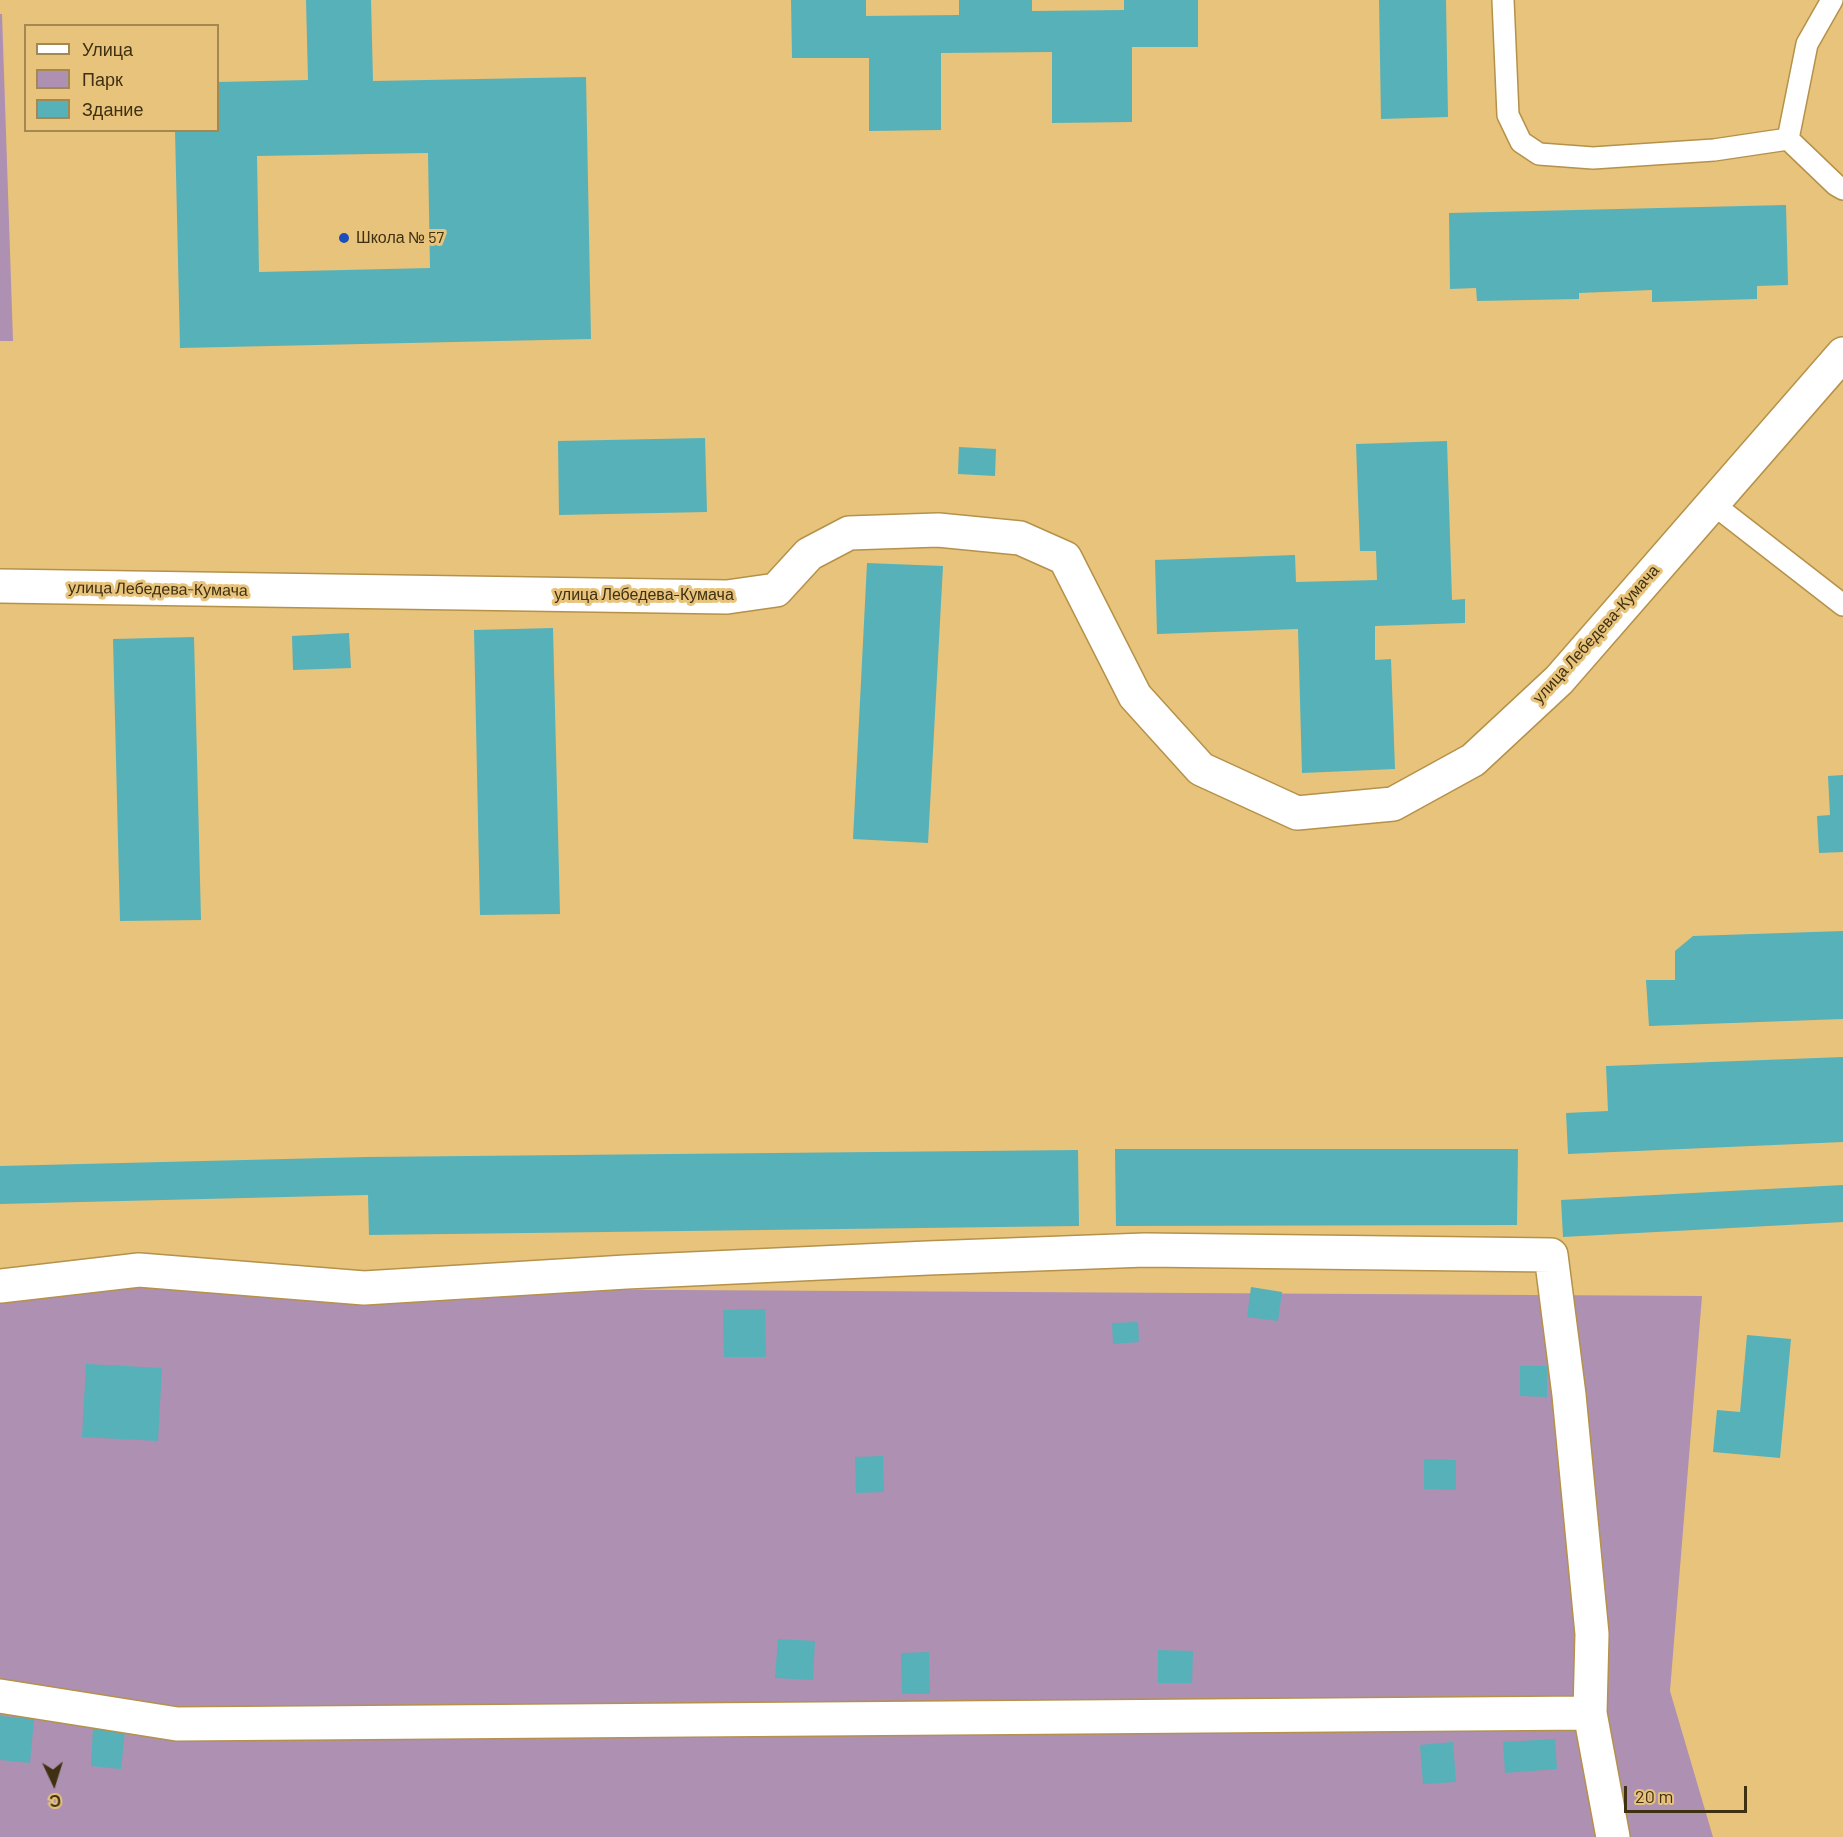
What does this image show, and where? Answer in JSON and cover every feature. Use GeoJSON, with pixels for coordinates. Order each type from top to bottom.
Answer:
{"type":"FeatureCollection","features":[{"type":"Feature","properties":{"kind":"street","name":"улица Лебедева-Кумача"},"geometry":{"type":"LineString","coordinates":[[0,586],[728,597],[776,590],[809,554],[849,533],[938,530],[1020,538],[1065,558],[1135,696],[1201,769],[1297,813],[1393,804],[1473,760],[1559,680],[1843,354]]}},
{"type":"Feature","properties":{"kind":"street"},"geometry":{"type":"LineString","coordinates":[[0,1286],[139,1270],[364,1288],[626,1272],[1134,1250],[1551,1255],[1569,1395],[1592,1634],[1590,1713],[1613,1837]]}},
{"type":"Feature","properties":{"kind":"street"},"geometry":{"type":"LineString","coordinates":[[0,1696],[177,1724],[1590,1713]]}},
{"type":"Feature","properties":{"kind":"lane"},"geometry":{"type":"LineString","coordinates":[[1503,0],[1508,115],[1521,142],[1539,154],[1593,158],[1714,150],[1788,139]]}},
{"type":"Feature","properties":{"kind":"lane"},"geometry":{"type":"LineString","coordinates":[[1788,139],[1807,44],[1832,0]]}},
{"type":"Feature","properties":{"kind":"lane"},"geometry":{"type":"LineString","coordinates":[[1788,139],[1843,189]]}},
{"type":"Feature","properties":{"kind":"lane"},"geometry":{"type":"LineString","coordinates":[[1713,504],[1843,605]]}},
{"type":"Feature","properties":{"kind":"green space"},"geometry":{"type":"Polygon","coordinates":[[[0,14],[2,14],[13,341],[0,341],[0,14]]]}},
{"type":"Feature","properties":{"kind":"green space"},"geometry":{"type":"Polygon","coordinates":[[[0,1286],[1702,1296],[1670,1691],[1713,1837],[0,1837],[0,1286]]]}},
{"type":"Feature","properties":{"kind":"building"},"geometry":{"type":"Polygon","coordinates":[[[306,0],[371,0],[373,81],[586,77],[591,339],[180,348],[175,132],[219,132],[219,82],[308,80],[306,0]],[[428,153],[257,156],[259,272],[430,268],[428,153]]]}},
{"type":"Feature","properties":{"kind":"building"},"geometry":{"type":"Polygon","coordinates":[[[791,0],[866,0],[866,16],[959,15],[959,0],[1032,0],[1032,11],[1124,10],[1124,0],[1198,0],[1198,47],[1132,47],[1132,122],[1052,123],[1052,52],[941,53],[941,130],[869,131],[869,58],[792,58],[791,0]]]}},
{"type":"Feature","properties":{"kind":"building"},"geometry":{"type":"Polygon","coordinates":[[[1379,0],[1446,0],[1448,117],[1381,119],[1379,0]]]}},
{"type":"Feature","properties":{"kind":"building"},"geometry":{"type":"Polygon","coordinates":[[[1786,205],[1788,285],[1757,286],[1757,299],[1652,302],[1652,290],[1579,293],[1579,299],[1477,301],[1476,288],[1450,289],[1449,213],[1786,205]]]}},
{"type":"Feature","properties":{"kind":"building"},"geometry":{"type":"Polygon","coordinates":[[[705,438],[707,512],[559,515],[558,441],[705,438]]]}},
{"type":"Feature","properties":{"kind":"building"},"geometry":{"type":"Polygon","coordinates":[[[1447,441],[1452,600],[1465,599],[1465,623],[1375,626],[1375,660],[1391,659],[1395,769],[1302,773],[1298,629],[1157,634],[1155,560],[1295,555],[1296,582],[1377,580],[1376,551],[1360,551],[1356,444],[1447,441]]]}},
{"type":"Feature","properties":{"kind":"building"},"geometry":{"type":"Polygon","coordinates":[[[959,447],[996,449],[995,476],[958,474],[959,447]]]}},
{"type":"Feature","properties":{"kind":"building"},"geometry":{"type":"Polygon","coordinates":[[[867,563],[943,566],[928,843],[853,839],[867,563]]]}},
{"type":"Feature","properties":{"kind":"building"},"geometry":{"type":"Polygon","coordinates":[[[553,628],[560,914],[480,915],[474,630],[553,628]]]}},
{"type":"Feature","properties":{"kind":"building"},"geometry":{"type":"Polygon","coordinates":[[[349,633],[351,668],[293,670],[292,636],[349,633]]]}},
{"type":"Feature","properties":{"kind":"building"},"geometry":{"type":"Polygon","coordinates":[[[194,637],[201,920],[120,921],[113,639],[194,637]]]}},
{"type":"Feature","properties":{"kind":"building"},"geometry":{"type":"Polygon","coordinates":[[[1843,775],[1843,852],[1819,853],[1817,816],[1830,815],[1828,776],[1843,775]]]}},
{"type":"Feature","properties":{"kind":"building"},"geometry":{"type":"Polygon","coordinates":[[[1843,931],[1843,1019],[1649,1026],[1646,980],[1675,980],[1675,951],[1693,936],[1843,931]]]}},
{"type":"Feature","properties":{"kind":"building"},"geometry":{"type":"Polygon","coordinates":[[[1843,1057],[1843,1142],[1568,1154],[1566,1113],[1608,1111],[1606,1066],[1843,1057]]]}},
{"type":"Feature","properties":{"kind":"building"},"geometry":{"type":"Polygon","coordinates":[[[1115,1149],[1518,1149],[1517,1225],[1116,1226],[1115,1149]]]}},
{"type":"Feature","properties":{"kind":"building"},"geometry":{"type":"Polygon","coordinates":[[[1078,1150],[1079,1226],[369,1235],[368,1195],[0,1204],[0,1166],[367,1157],[1078,1150]]]}},
{"type":"Feature","properties":{"kind":"building"},"geometry":{"type":"Polygon","coordinates":[[[1843,1185],[1843,1222],[1563,1237],[1561,1200],[1843,1185]]]}},
{"type":"Feature","properties":{"kind":"building"},"geometry":{"type":"Polygon","coordinates":[[[1251,1287],[1282,1292],[1278,1321],[1247,1317],[1251,1287]]]}},
{"type":"Feature","properties":{"kind":"building"},"geometry":{"type":"Polygon","coordinates":[[[765,1309],[766,1357],[724,1357],[723,1310],[765,1309]]]}},
{"type":"Feature","properties":{"kind":"building"},"geometry":{"type":"Polygon","coordinates":[[[1138,1322],[1139,1342],[1113,1344],[1112,1323],[1138,1322]]]}},
{"type":"Feature","properties":{"kind":"building"},"geometry":{"type":"Polygon","coordinates":[[[1747,1335],[1791,1339],[1780,1458],[1713,1452],[1717,1410],[1740,1412],[1747,1335]]]}},
{"type":"Feature","properties":{"kind":"building"},"geometry":{"type":"Polygon","coordinates":[[[86,1364],[162,1368],[158,1441],[82,1437],[86,1364]]]}},
{"type":"Feature","properties":{"kind":"building"},"geometry":{"type":"Polygon","coordinates":[[[1520,1366],[1547,1366],[1547,1397],[1520,1396],[1520,1366]]]}},
{"type":"Feature","properties":{"kind":"building"},"geometry":{"type":"Polygon","coordinates":[[[883,1456],[884,1492],[856,1493],[855,1457],[883,1456]]]}},
{"type":"Feature","properties":{"kind":"building"},"geometry":{"type":"Polygon","coordinates":[[[1424,1459],[1456,1460],[1456,1490],[1424,1489],[1424,1459]]]}},
{"type":"Feature","properties":{"kind":"building"},"geometry":{"type":"Polygon","coordinates":[[[778,1639],[815,1641],[813,1680],[775,1678],[778,1639]]]}},
{"type":"Feature","properties":{"kind":"building"},"geometry":{"type":"Polygon","coordinates":[[[1158,1650],[1193,1651],[1192,1683],[1158,1683],[1158,1650]]]}},
{"type":"Feature","properties":{"kind":"building"},"geometry":{"type":"Polygon","coordinates":[[[929,1652],[930,1694],[902,1694],[901,1653],[929,1652]]]}},
{"type":"Feature","properties":{"kind":"building"},"geometry":{"type":"Polygon","coordinates":[[[0,1716],[34,1719],[30,1763],[0,1760],[0,1716]]]}},
{"type":"Feature","properties":{"kind":"building"},"geometry":{"type":"Polygon","coordinates":[[[93,1728],[125,1731],[121,1769],[91,1766],[93,1728]]]}},
{"type":"Feature","properties":{"kind":"building"},"geometry":{"type":"Polygon","coordinates":[[[1555,1739],[1557,1769],[1505,1773],[1503,1742],[1555,1739]]]}},
{"type":"Feature","properties":{"kind":"building"},"geometry":{"type":"Polygon","coordinates":[[[1453,1742],[1456,1782],[1423,1784],[1420,1745],[1453,1742]]]}},
{"type":"Feature","properties":{"kind":"place","name":"Школа № 57"},"geometry":{"type":"Point","coordinates":[344,238]}}]}
